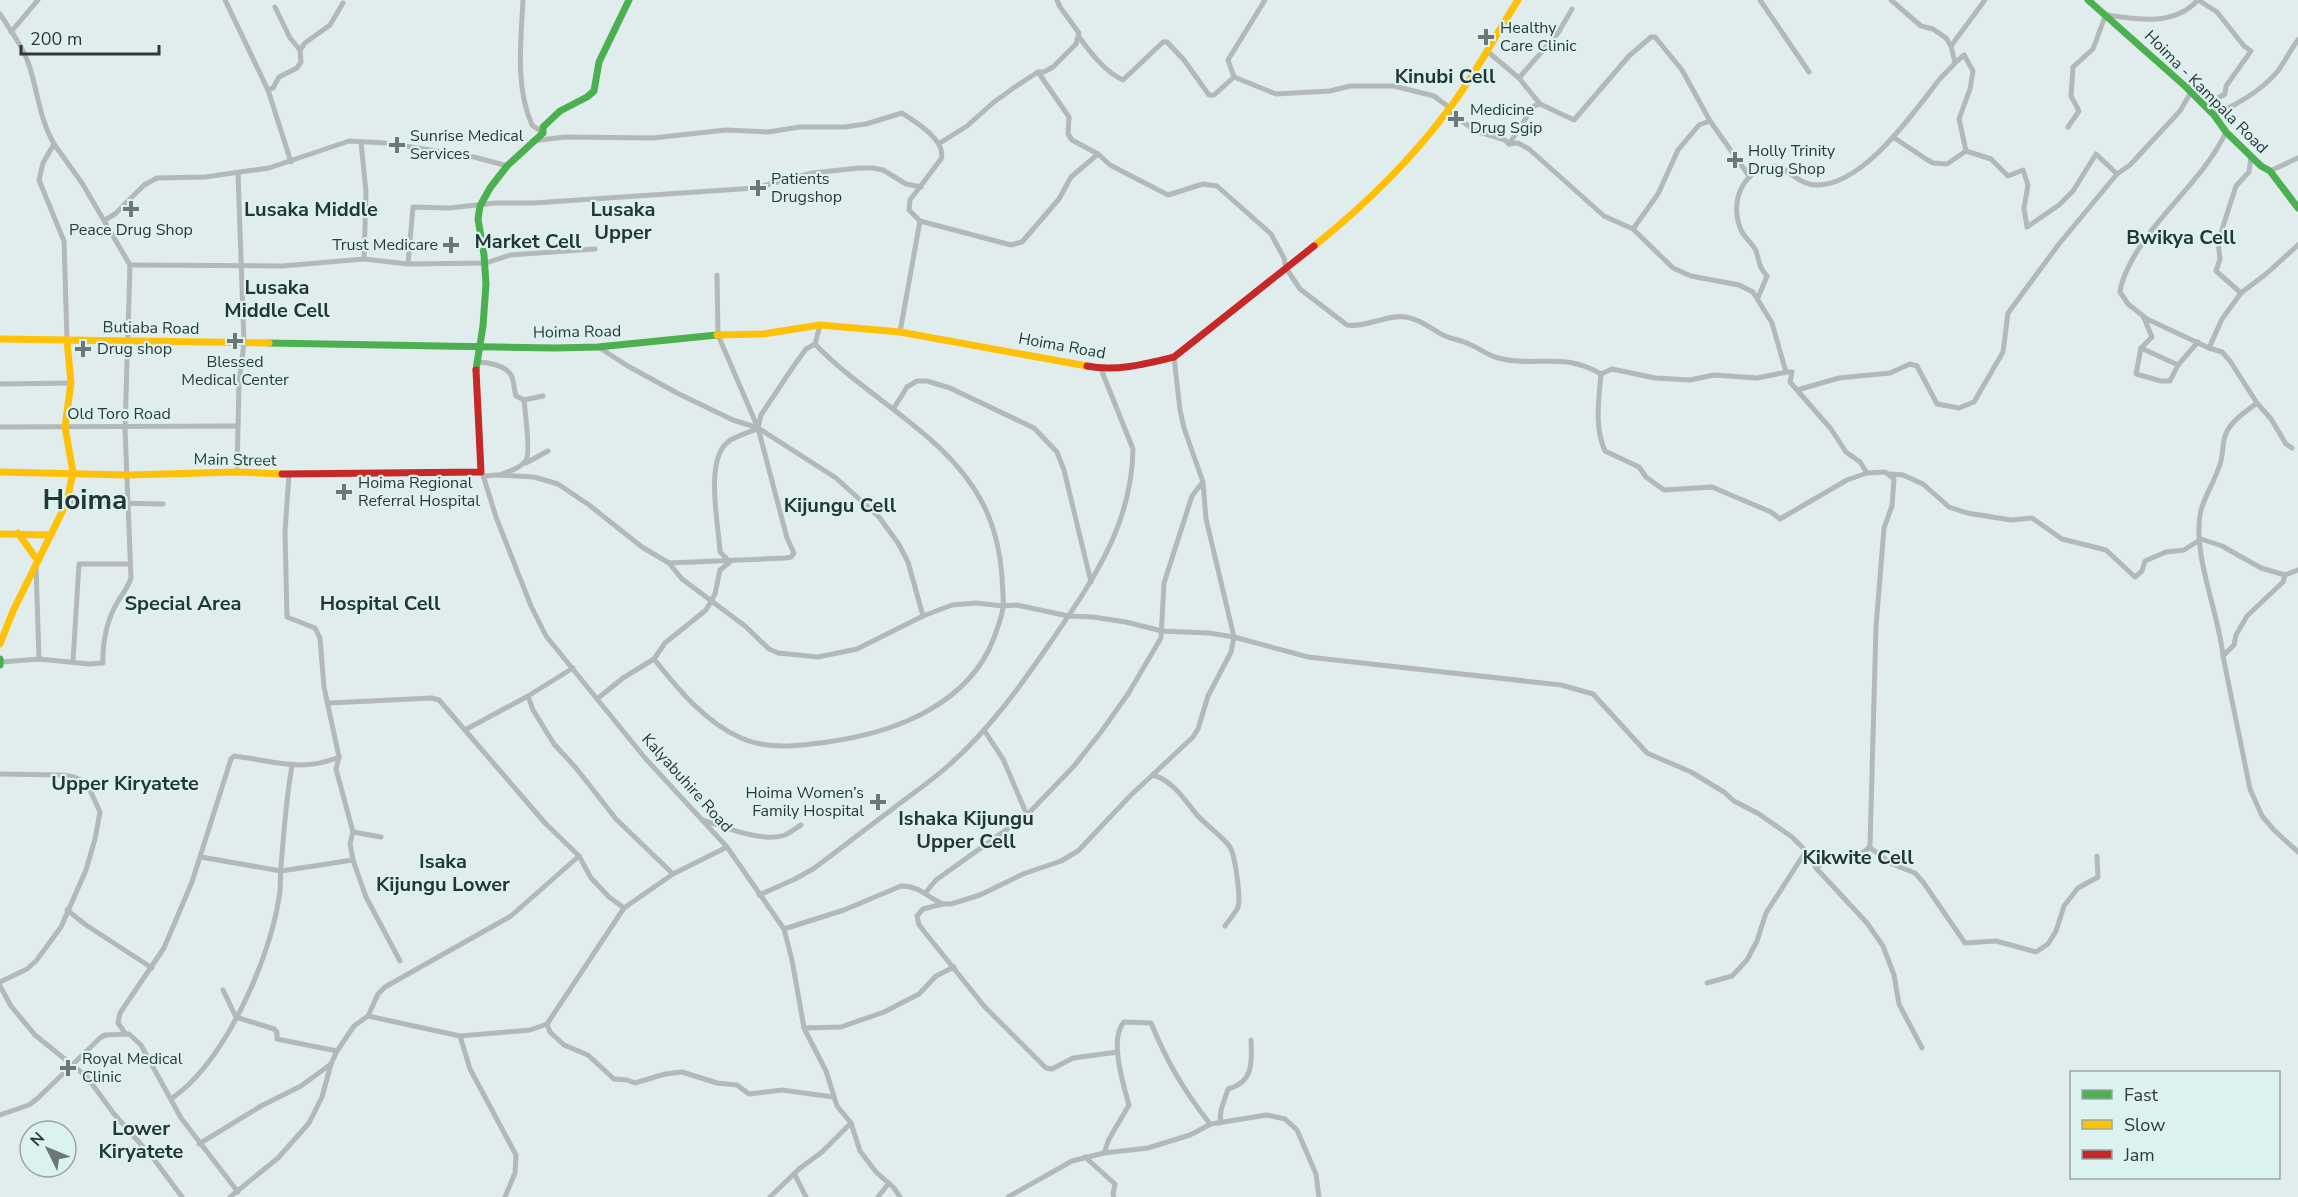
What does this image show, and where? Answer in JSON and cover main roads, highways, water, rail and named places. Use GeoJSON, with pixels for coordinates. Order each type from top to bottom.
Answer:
{"type":"FeatureCollection","features":[{"type":"Feature","properties":{"kind":"main road"},"geometry":{"type":"LineString","coordinates":[[482,345],[486,263],[479,221],[480,205],[487,192],[508,166],[531,141],[543,133],[543,127],[560,111],[594,91],[599,62],[629,0]]}},
{"type":"Feature","properties":{"kind":"main road","name":"Hoima Road"},"geometry":{"type":"LineString","coordinates":[[482,345],[598,347],[718,335],[763,334],[820,325],[900,332],[1101,369],[1146,364],[1174,357],[1355,213],[1418,147],[1448,110],[1518,0]]}},
{"type":"Feature","properties":{"kind":"main road","name":"Hoima - Kampala Road"},"geometry":{"type":"LineString","coordinates":[[2088,0],[2098,3],[2106,15],[2214,115],[2226,132],[2270,171],[2298,208]]}},
{"type":"Feature","properties":{"kind":"main road","name":"Butiaba Road"},"geometry":{"type":"LineString","coordinates":[[0,339],[482,345]]}},
{"type":"Feature","properties":{"kind":"main road"},"geometry":{"type":"LineString","coordinates":[[0,644],[13,611],[67,502],[73,472],[65,427],[71,383],[67,340]]}},
{"type":"Feature","properties":{"kind":"main road","name":"Main Street"},"geometry":{"type":"LineString","coordinates":[[0,472],[128,475],[237,472],[483,474],[476,362],[482,345]]}},
{"type":"Feature","properties":{"kind":"main road"},"geometry":{"type":"LineString","coordinates":[[18,533],[37,564]]}},
{"type":"Feature","properties":{"kind":"main road"},"geometry":{"type":"LineString","coordinates":[[0,534],[51,535]]}},
{"type":"Feature","properties":{"kind":"place","name":"Healthy Care Clinic"},"geometry":{"type":"Point","coordinates":[1486,37]}},
{"type":"Feature","properties":{"kind":"place","name":"Medicine Drug Sgip"},"geometry":{"type":"Point","coordinates":[1456,119]}},
{"type":"Feature","properties":{"kind":"place","name":"Sunrise Medical Services"},"geometry":{"type":"Point","coordinates":[397,145]}},
{"type":"Feature","properties":{"kind":"place","name":"Holly Trinity Drug Shop"},"geometry":{"type":"Point","coordinates":[1735,160]}},
{"type":"Feature","properties":{"kind":"place","name":"Patients Drugshop"},"geometry":{"type":"Point","coordinates":[758,188]}},
{"type":"Feature","properties":{"kind":"place","name":"Peace Drug Shop"},"geometry":{"type":"Point","coordinates":[131,209]}},
{"type":"Feature","properties":{"kind":"place","name":"Trust Medicare"},"geometry":{"type":"Point","coordinates":[451,245]}},
{"type":"Feature","properties":{"kind":"place","name":"Blessed Medical Center"},"geometry":{"type":"Point","coordinates":[235,341]}},
{"type":"Feature","properties":{"kind":"place","name":"Drug shop"},"geometry":{"type":"Point","coordinates":[83,349]}},
{"type":"Feature","properties":{"kind":"place","name":"Hoima Regional Referral Hospital"},"geometry":{"type":"Point","coordinates":[344,492]}},
{"type":"Feature","properties":{"kind":"place","name":"Hoima Women’s Family Hospital"},"geometry":{"type":"Point","coordinates":[878,802]}},
{"type":"Feature","properties":{"kind":"place","name":"Royal Medical Clinic"},"geometry":{"type":"Point","coordinates":[68,1068]}},
{"type":"Feature","properties":{"kind":"district","name":"Kinubi Cell"},"geometry":{"type":"Point","coordinates":[1445,76]}},
{"type":"Feature","properties":{"kind":"district","name":"Lusaka Middle"},"geometry":{"type":"Point","coordinates":[311,209]}},
{"type":"Feature","properties":{"kind":"district","name":"Lusaka Upper"},"geometry":{"type":"Point","coordinates":[623,220]}},
{"type":"Feature","properties":{"kind":"district","name":"Bwikya Cell"},"geometry":{"type":"Point","coordinates":[2181,237]}},
{"type":"Feature","properties":{"kind":"district","name":"Market Cell"},"geometry":{"type":"Point","coordinates":[528,241]}},
{"type":"Feature","properties":{"kind":"district","name":"Lusaka Middle Cell"},"geometry":{"type":"Point","coordinates":[277,298]}},
{"type":"Feature","properties":{"kind":"district","name":"Hoima"},"geometry":{"type":"Point","coordinates":[85,500]}},
{"type":"Feature","properties":{"kind":"district","name":"Kijungu Cell"},"geometry":{"type":"Point","coordinates":[840,505]}},
{"type":"Feature","properties":{"kind":"district","name":"Special Area"},"geometry":{"type":"Point","coordinates":[183,603]}},
{"type":"Feature","properties":{"kind":"district","name":"Hospital Cell"},"geometry":{"type":"Point","coordinates":[380,603]}},
{"type":"Feature","properties":{"kind":"district","name":"Upper Kiryatete"},"geometry":{"type":"Point","coordinates":[125,783]}},
{"type":"Feature","properties":{"kind":"district","name":"Ishaka Kijungu Upper Cell"},"geometry":{"type":"Point","coordinates":[966,830]}},
{"type":"Feature","properties":{"kind":"district","name":"Kikwite Cell"},"geometry":{"type":"Point","coordinates":[1858,857]}},
{"type":"Feature","properties":{"kind":"district","name":"Isaka Kijungu Lower"},"geometry":{"type":"Point","coordinates":[443,872]}},
{"type":"Feature","properties":{"kind":"district","name":"Lower Kiryatete"},"geometry":{"type":"Point","coordinates":[141,1140]}}]}
